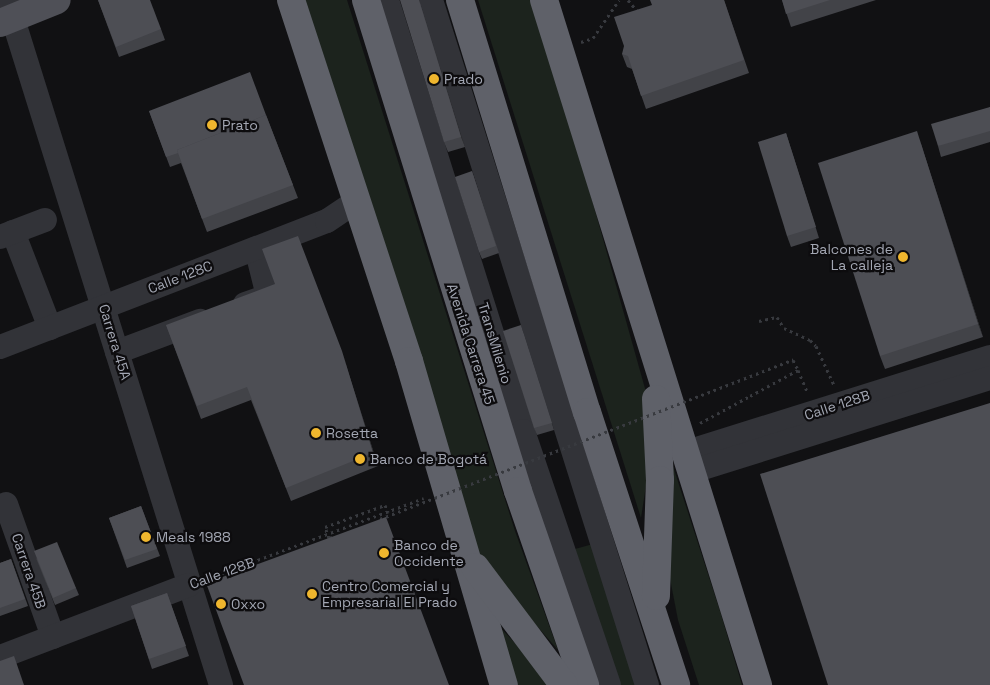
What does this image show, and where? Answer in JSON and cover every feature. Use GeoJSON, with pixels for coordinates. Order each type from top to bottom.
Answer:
{"type":"FeatureCollection","features":[{"type":"Feature","properties":{"kind":"highway"},"geometry":{"type":"LineString","coordinates":[[291,0],[409,361],[462,550],[504,685]]}},
{"type":"Feature","properties":{"kind":"highway","name":"Avenida Carrera 45"},"geometry":{"type":"LineString","coordinates":[[366,0],[518,492],[585,685]]}},
{"type":"Feature","properties":{"kind":"highway"},"geometry":{"type":"LineString","coordinates":[[460,0],[587,412],[676,685]]}},
{"type":"Feature","properties":{"kind":"highway"},"geometry":{"type":"LineString","coordinates":[[544,0],[758,685]]}},
{"type":"Feature","properties":{"kind":"highway"},"geometry":{"type":"LineString","coordinates":[[650,342],[659,424],[657,622]]}},
{"type":"Feature","properties":{"kind":"highway"},"geometry":{"type":"LineString","coordinates":[[462,550],[564,685]]}},
{"type":"Feature","properties":{"kind":"main road"},"geometry":{"type":"LineString","coordinates":[[6,14],[58,0]]}},
{"type":"Feature","properties":{"kind":"street","name":"TransMilenio"},"geometry":{"type":"LineString","coordinates":[[387,0],[523,431],[608,685]]}},
{"type":"Feature","properties":{"kind":"street"},"geometry":{"type":"LineString","coordinates":[[431,0],[647,685]]}},
{"type":"Feature","properties":{"kind":"street","name":"Carrera 45A"},"geometry":{"type":"LineString","coordinates":[[6,14],[104,307],[221,685]]}},
{"type":"Feature","properties":{"kind":"street","name":"Calle 128C"},"geometry":{"type":"LineString","coordinates":[[0,347],[327,221],[357,201]]}},
{"type":"Feature","properties":{"kind":"street"},"geometry":{"type":"LineString","coordinates":[[45,220],[6,234],[50,328]]}},
{"type":"Feature","properties":{"kind":"street"},"geometry":{"type":"LineString","coordinates":[[117,352],[268,296],[256,248]]}},
{"type":"Feature","properties":{"kind":"street","name":"Calle 128B"},"geometry":{"type":"LineString","coordinates":[[687,462],[990,357]]}},
{"type":"Feature","properties":{"kind":"street","name":"Calle 128B"},"geometry":{"type":"LineString","coordinates":[[687,462],[990,378]]}},
{"type":"Feature","properties":{"kind":"street","name":"Carrera 45B"},"geometry":{"type":"LineString","coordinates":[[6,504],[53,637]]}},
{"type":"Feature","properties":{"kind":"street","name":"Calle 128B"},"geometry":{"type":"LineString","coordinates":[[0,657],[189,586]]}},
{"type":"Feature","properties":{"kind":"path"},"geometry":{"type":"LineString","coordinates":[[580,42],[593,38],[619,0]]}},
{"type":"Feature","properties":{"kind":"path"},"geometry":{"type":"LineString","coordinates":[[628,0],[642,17]]}},
{"type":"Feature","properties":{"kind":"path"},"geometry":{"type":"LineString","coordinates":[[759,321],[777,317],[784,328],[810,340],[819,351],[836,390]]}},
{"type":"Feature","properties":{"kind":"path"},"geometry":{"type":"LineString","coordinates":[[388,512],[385,504],[325,527],[329,538],[793,360],[804,384]]}},
{"type":"Feature","properties":{"kind":"path"},"geometry":{"type":"LineString","coordinates":[[699,424],[798,370]]}},
{"type":"Feature","properties":{"kind":"path","name":"Calle 128B"},"geometry":{"type":"LineString","coordinates":[[189,586],[446,490]]}},
{"type":"Feature","properties":{"kind":"shaded area"},"geometry":{"type":"Polygon","coordinates":[[[301,0],[347,0],[515,531],[558,650],[476,557],[301,0]]]}},
{"type":"Feature","properties":{"kind":"shaded area"},"geometry":{"type":"Polygon","coordinates":[[[478,0],[532,0],[558,79],[646,392],[647,479],[641,518],[478,0]]]}},
{"type":"Feature","properties":{"kind":"shaded area"},"geometry":{"type":"Polygon","coordinates":[[[670,457],[742,685],[699,685],[678,620],[666,558],[670,457]]]}},
{"type":"Feature","properties":{"kind":"shaded area"},"geometry":{"type":"Polygon","coordinates":[[[593,544],[642,685],[619,685],[575,549],[593,544]]]}},
{"type":"Feature","properties":{"kind":"shaded area"},"geometry":{"type":"Polygon","coordinates":[[[492,619],[534,663],[550,685],[513,685],[492,619]]]}},
{"type":"Feature","properties":{"kind":"building"},"geometry":{"type":"Polygon","coordinates":[[[98,0],[150,0],[161,29],[116,47],[98,0]]]}},
{"type":"Feature","properties":{"kind":"building","name":"Prado"},"geometry":{"type":"Polygon","coordinates":[[[400,0],[419,0],[461,137],[444,142],[400,0]]]}},
{"type":"Feature","properties":{"kind":"building"},"geometry":{"type":"Polygon","coordinates":[[[650,0],[724,0],[744,60],[641,96],[628,56],[622,54],[624,46],[614,17],[652,5],[650,0]]]}},
{"type":"Feature","properties":{"kind":"building"},"geometry":{"type":"Polygon","coordinates":[[[782,0],[830,0],[786,14],[782,0]]]}},
{"type":"Feature","properties":{"kind":"building","name":"Prato"},"geometry":{"type":"Polygon","coordinates":[[[250,72],[266,115],[177,150],[178,153],[166,157],[149,111],[250,72]]]}},
{"type":"Feature","properties":{"kind":"building"},"geometry":{"type":"Polygon","coordinates":[[[990,107],[990,131],[938,146],[931,124],[990,107]]]}},
{"type":"Feature","properties":{"kind":"building"},"geometry":{"type":"Polygon","coordinates":[[[266,115],[293,185],[202,219],[177,150],[266,115]]]}},
{"type":"Feature","properties":{"kind":"building","name":"Balcones de La calleja"},"geometry":{"type":"Polygon","coordinates":[[[917,131],[978,324],[880,356],[818,163],[917,131]]]}},
{"type":"Feature","properties":{"kind":"building"},"geometry":{"type":"Polygon","coordinates":[[[786,133],[816,227],[787,236],[758,142],[786,133]]]}},
{"type":"Feature","properties":{"kind":"building"},"geometry":{"type":"Polygon","coordinates":[[[472,171],[496,246],[479,252],[455,177],[472,171]]]}},
{"type":"Feature","properties":{"kind":"building"},"geometry":{"type":"Polygon","coordinates":[[[298,236],[342,351],[373,453],[286,488],[247,387],[197,406],[166,325],[275,284],[262,249],[298,236]]]}},
{"type":"Feature","properties":{"kind":"building"},"geometry":{"type":"Polygon","coordinates":[[[521,325],[552,423],[534,428],[503,331],[521,325]]]}},
{"type":"Feature","properties":{"kind":"building"},"geometry":{"type":"Polygon","coordinates":[[[990,403],[990,685],[828,685],[760,474],[990,403]]]}},
{"type":"Feature","properties":{"kind":"building"},"geometry":{"type":"Polygon","coordinates":[[[141,506],[157,549],[125,560],[109,518],[141,506]]]}},
{"type":"Feature","properties":{"kind":"building"},"geometry":{"type":"Polygon","coordinates":[[[386,517],[449,685],[244,685],[206,583],[386,517]]]}},
{"type":"Feature","properties":{"kind":"building"},"geometry":{"type":"Polygon","coordinates":[[[57,542],[76,588],[53,598],[34,551],[57,542]]]}},
{"type":"Feature","properties":{"kind":"building"},"geometry":{"type":"Polygon","coordinates":[[[11,559],[25,599],[0,608],[0,563],[11,559]]]}},
{"type":"Feature","properties":{"kind":"building"},"geometry":{"type":"Polygon","coordinates":[[[167,593],[186,646],[149,659],[131,606],[167,593]]]}},
{"type":"Feature","properties":{"kind":"building"},"geometry":{"type":"Polygon","coordinates":[[[14,656],[24,685],[0,685],[0,661],[14,656]]]}},
{"type":"Feature","properties":{"kind":"place","name":"Prado"},"geometry":{"type":"Point","coordinates":[434,79]}},
{"type":"Feature","properties":{"kind":"place","name":"Prato"},"geometry":{"type":"Point","coordinates":[212,125]}},
{"type":"Feature","properties":{"kind":"place","name":"Balcones de La calleja"},"geometry":{"type":"Point","coordinates":[903,257]}},
{"type":"Feature","properties":{"kind":"place","name":"Rosetta"},"geometry":{"type":"Point","coordinates":[316,433]}},
{"type":"Feature","properties":{"kind":"place","name":"Banco de Bogotá"},"geometry":{"type":"Point","coordinates":[360,459]}},
{"type":"Feature","properties":{"kind":"place","name":"Meals 1988"},"geometry":{"type":"Point","coordinates":[146,537]}},
{"type":"Feature","properties":{"kind":"place","name":"Banco de Occidente"},"geometry":{"type":"Point","coordinates":[384,553]}},
{"type":"Feature","properties":{"kind":"place","name":"Centro Comercial y Empresarial El Prado"},"geometry":{"type":"Point","coordinates":[312,594]}},
{"type":"Feature","properties":{"kind":"place","name":"Oxxo"},"geometry":{"type":"Point","coordinates":[221,604]}}]}
